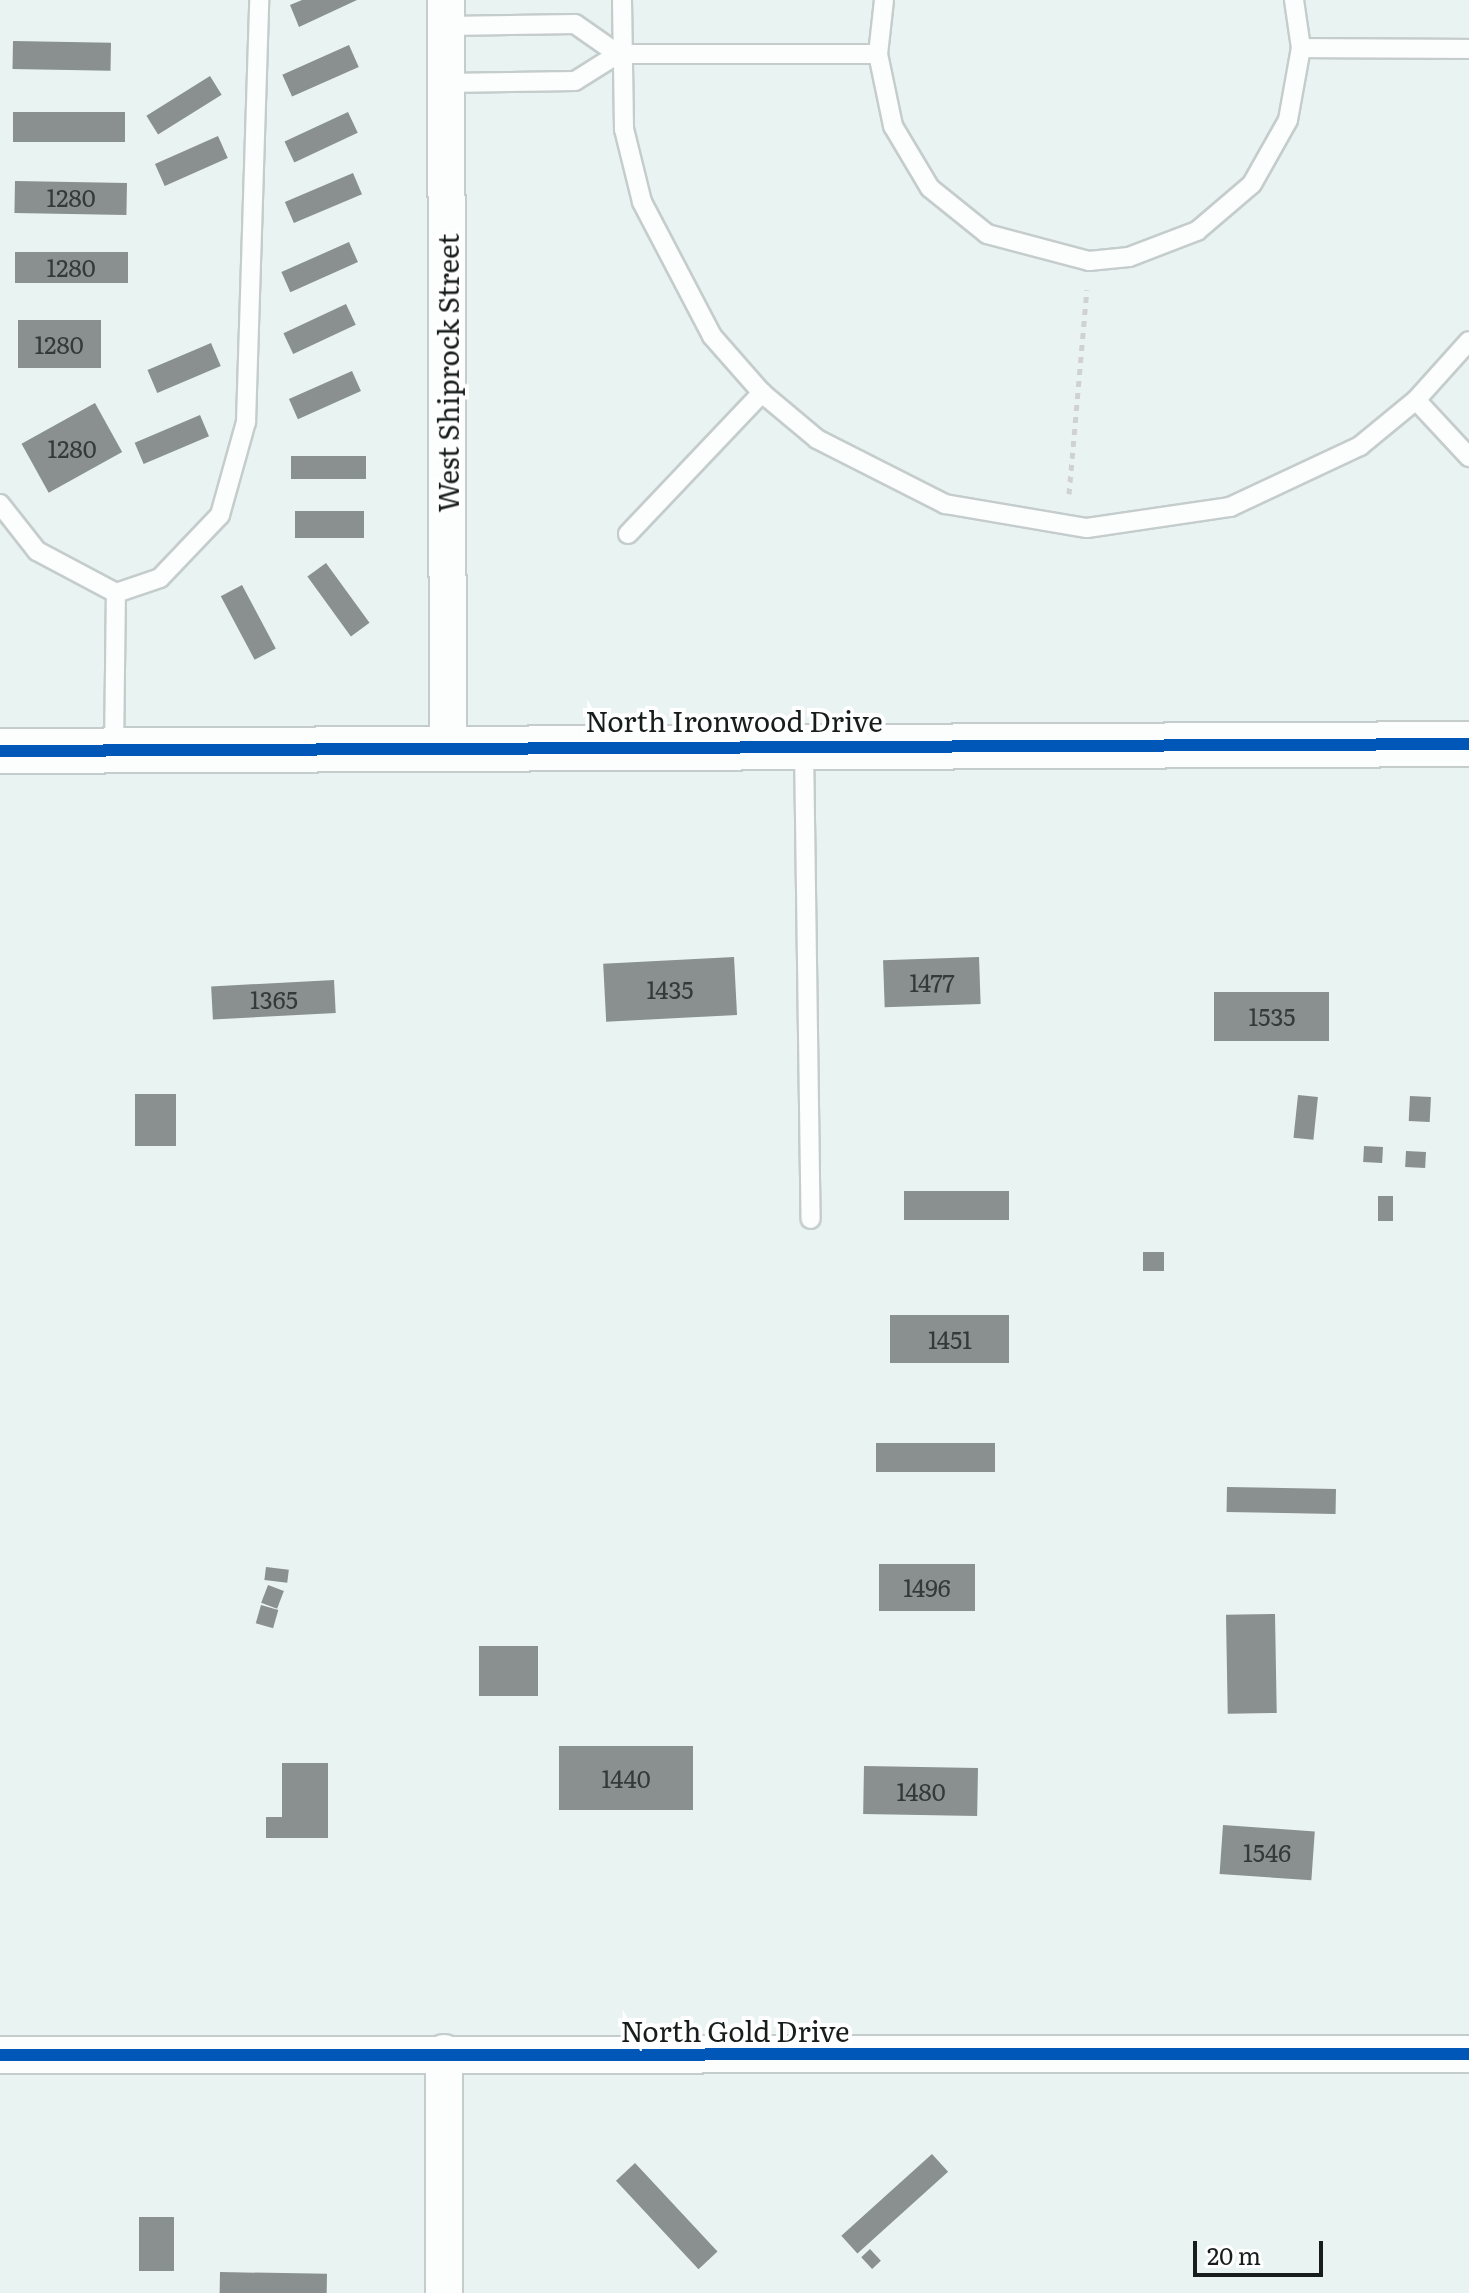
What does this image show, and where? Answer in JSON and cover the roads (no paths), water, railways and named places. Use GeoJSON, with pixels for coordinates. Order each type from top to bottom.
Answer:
{"type":"FeatureCollection","features":[{"type":"Feature","properties":{"kind":"street","name":"West Shiprock Street"},"geometry":{"type":"LineString","coordinates":[[446,13],[448,746]]}},
{"type":"Feature","properties":{"kind":"street","name":"North Ironwood Drive"},"geometry":{"type":"LineString","coordinates":[[0,751],[804,744],[1469,744]]}},
{"type":"Feature","properties":{"kind":"street"},"geometry":{"type":"LineString","coordinates":[[444,2053],[444,2293]]}},
{"type":"Feature","properties":{"kind":"street","name":"North Gold Drive"},"geometry":{"type":"LineString","coordinates":[[0,2055],[1469,2054]]}},
{"type":"Feature","properties":{"kind":"lane"},"geometry":{"type":"LineString","coordinates":[[0,504],[37,551],[116,593],[160,578],[196,548],[236,476],[252,322],[259,0]]}},
{"type":"Feature","properties":{"kind":"lane"},"geometry":{"type":"LineString","coordinates":[[622,0],[618,54],[624,129],[642,202],[672,272],[712,336],[762,393],[879,476],[945,504],[1064,526],[1159,523],[1230,507],[1360,446],[1416,400],[1469,341]]}},
{"type":"Feature","properties":{"kind":"lane"},"geometry":{"type":"LineString","coordinates":[[884,0],[878,54],[893,126],[930,188],[987,234],[1089,261],[1129,257],[1197,231],[1252,184],[1288,120],[1301,48],[1294,0]]}},
{"type":"Feature","properties":{"kind":"lane"},"geometry":{"type":"LineString","coordinates":[[446,13],[575,24],[618,54]]}},
{"type":"Feature","properties":{"kind":"lane"},"geometry":{"type":"LineString","coordinates":[[1301,48],[1469,49]]}},
{"type":"Feature","properties":{"kind":"lane"},"geometry":{"type":"LineString","coordinates":[[446,83],[575,81],[618,54],[878,54]]}},
{"type":"Feature","properties":{"kind":"lane"},"geometry":{"type":"LineString","coordinates":[[628,534],[762,393]]}},
{"type":"Feature","properties":{"kind":"lane"},"geometry":{"type":"LineString","coordinates":[[1416,400],[1469,457]]}},
{"type":"Feature","properties":{"kind":"lane"},"geometry":{"type":"LineString","coordinates":[[114,751],[116,593]]}},
{"type":"Feature","properties":{"kind":"lane"},"geometry":{"type":"LineString","coordinates":[[804,744],[811,1219]]}}]}
